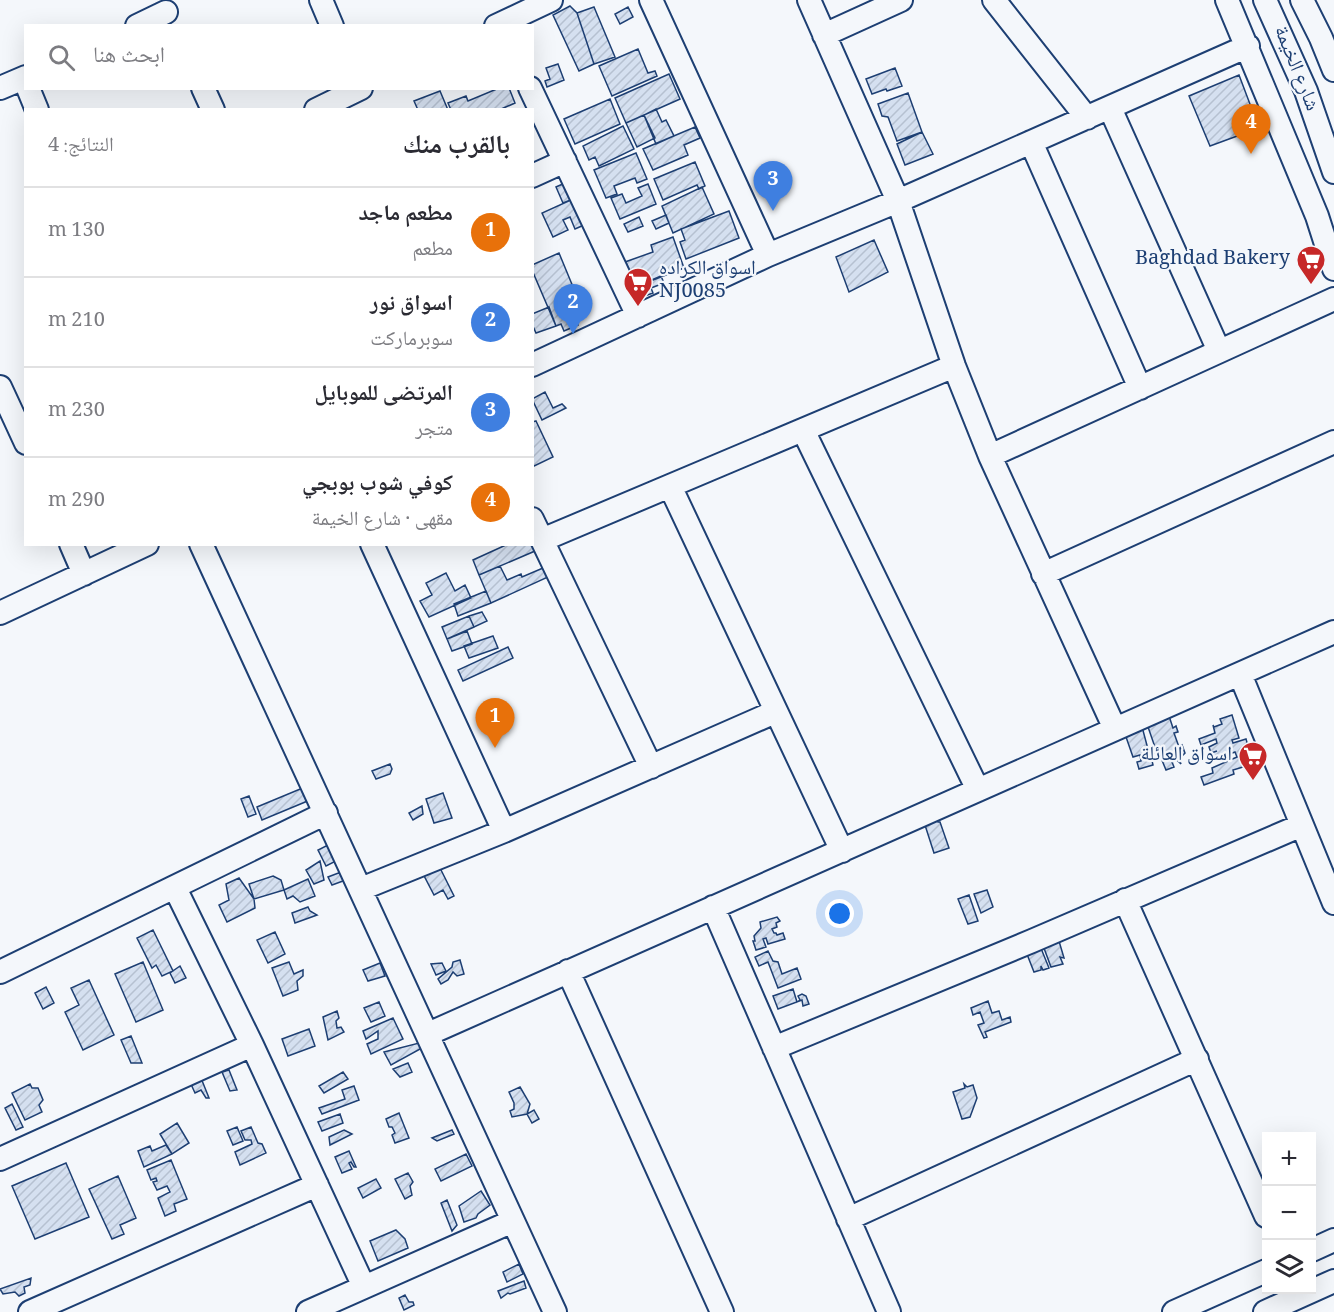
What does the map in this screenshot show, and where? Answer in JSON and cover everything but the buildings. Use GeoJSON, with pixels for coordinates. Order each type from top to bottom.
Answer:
{"type":"FeatureCollection","features":[{"type":"Feature","properties":{"kind":"street"},"geometry":{"type":"LineString","coordinates":[[321,0],[331,24]]}},
{"type":"Feature","properties":{"kind":"street"},"geometry":{"type":"LineString","coordinates":[[501,24],[551,0]]}},
{"type":"Feature","properties":{"kind":"street"},"geometry":{"type":"LineString","coordinates":[[651,0],[768,255]]}},
{"type":"Feature","properties":{"kind":"street"},"geometry":{"type":"LineString","coordinates":[[808,0],[898,201],[954,366],[990,456],[1115,729]]}},
{"type":"Feature","properties":{"kind":"street"},"geometry":{"type":"LineString","coordinates":[[824,35],[900,0]]}},
{"type":"Feature","properties":{"kind":"street"},"geometry":{"type":"LineString","coordinates":[[994,0],[1086,118]]}},
{"type":"Feature","properties":{"kind":"street"},"geometry":{"type":"LineString","coordinates":[[1227,0],[1325,214],[1334,269]]}},
{"type":"Feature","properties":{"kind":"street","name":"شارع الخيمة"},"geometry":{"type":"LineString","coordinates":[[1265,0],[1306,91],[1334,172]]}},
{"type":"Feature","properties":{"kind":"street","name":"شارع الخيمة"},"geometry":{"type":"LineString","coordinates":[[1302,0],[1334,70]]}},
{"type":"Feature","properties":{"kind":"street"},"geometry":{"type":"LineString","coordinates":[[141,24],[166,13]]}},
{"type":"Feature","properties":{"kind":"street"},"geometry":{"type":"LineString","coordinates":[[534,364],[768,255],[898,201],[1248,46]]}},
{"type":"Feature","properties":{"kind":"street"},"geometry":{"type":"LineString","coordinates":[[0,88],[24,82]]}},
{"type":"Feature","properties":{"kind":"street"},"geometry":{"type":"LineString","coordinates":[[29,90],[36,108]]}},
{"type":"Feature","properties":{"kind":"street"},"geometry":{"type":"LineString","coordinates":[[204,90],[212,108]]}},
{"type":"Feature","properties":{"kind":"street"},"geometry":{"type":"LineString","coordinates":[[320,108],[358,90]]}},
{"type":"Feature","properties":{"kind":"street"},"geometry":{"type":"LineString","coordinates":[[531,90],[638,316]]}},
{"type":"Feature","properties":{"kind":"street"},"geometry":{"type":"LineString","coordinates":[[1110,108],[1219,351]]}},
{"type":"Feature","properties":{"kind":"street"},"geometry":{"type":"LineString","coordinates":[[1031,142],[1140,388]]}},
{"type":"Feature","properties":{"kind":"street"},"geometry":{"type":"LineString","coordinates":[[534,175],[565,161]]}},
{"type":"Feature","properties":{"kind":"street"},"geometry":{"type":"LineString","coordinates":[[990,456],[1334,299]]}},
{"type":"Feature","properties":{"kind":"street"},"geometry":{"type":"LineString","coordinates":[[542,540],[954,366]]}},
{"type":"Feature","properties":{"kind":"street"},"geometry":{"type":"LineString","coordinates":[[0,387],[5,413],[24,440]]}},
{"type":"Feature","properties":{"kind":"street"},"geometry":{"type":"LineString","coordinates":[[802,430],[978,790]]}},
{"type":"Feature","properties":{"kind":"street"},"geometry":{"type":"LineString","coordinates":[[1043,574],[1334,442]]}},
{"type":"Feature","properties":{"kind":"street"},"geometry":{"type":"LineString","coordinates":[[670,486],[842,851]]}},
{"type":"Feature","properties":{"kind":"street"},"geometry":{"type":"LineString","coordinates":[[534,523],[651,767]]}},
{"type":"Feature","properties":{"kind":"street"},"geometry":{"type":"LineString","coordinates":[[72,546],[84,574]]}},
{"type":"Feature","properties":{"kind":"street"},"geometry":{"type":"LineString","coordinates":[[0,613],[143,546]]}},
{"type":"Feature","properties":{"kind":"street"},"geometry":{"type":"LineString","coordinates":[[202,546],[555,1312]]}},
{"type":"Feature","properties":{"kind":"street"},"geometry":{"type":"LineString","coordinates":[[373,546],[504,831]]}},
{"type":"Feature","properties":{"kind":"street"},"geometry":{"type":"LineString","coordinates":[[428,1034],[1334,632]]}},
{"type":"Feature","properties":{"kind":"street"},"geometry":{"type":"LineString","coordinates":[[1240,674],[1334,903]]}},
{"type":"Feature","properties":{"kind":"street"},"geometry":{"type":"LineString","coordinates":[[361,889],[504,831],[775,712]]}},
{"type":"Feature","properties":{"kind":"street"},"geometry":{"type":"LineString","coordinates":[[0,972],[326,813]]}},
{"type":"Feature","properties":{"kind":"street"},"geometry":{"type":"LineString","coordinates":[[774,1048],[1032,941],[1302,825]]}},
{"type":"Feature","properties":{"kind":"street"},"geometry":{"type":"LineString","coordinates":[[175,888],[252,1045],[364,1287]]}},
{"type":"Feature","properties":{"kind":"street"},"geometry":{"type":"LineString","coordinates":[[1125,900],[1262,1207]]}},
{"type":"Feature","properties":{"kind":"street"},"geometry":{"type":"LineString","coordinates":[[713,907],[889,1312]]}},
{"type":"Feature","properties":{"kind":"street"},"geometry":{"type":"LineString","coordinates":[[568,971],[722,1312]]}},
{"type":"Feature","properties":{"kind":"street"},"geometry":{"type":"LineString","coordinates":[[0,1159],[252,1045]]}},
{"type":"Feature","properties":{"kind":"street"},"geometry":{"type":"LineString","coordinates":[[848,1219],[1197,1059]]}},
{"type":"Feature","properties":{"kind":"street"},"geometry":{"type":"LineString","coordinates":[[45,1309],[317,1185]]}},
{"type":"Feature","properties":{"kind":"street"},"geometry":{"type":"LineString","coordinates":[[308,1312],[513,1221]]}},
{"type":"Feature","properties":{"kind":"street"},"geometry":{"type":"LineString","coordinates":[[1316,1248],[1334,1240]]}},
{"type":"Feature","properties":{"kind":"street"},"geometry":{"type":"LineString","coordinates":[[1174,1312],[1262,1273]]}},
{"type":"Feature","properties":{"kind":"street"},"geometry":{"type":"LineString","coordinates":[[1265,1312],[1334,1281]]}},
{"type":"Feature","properties":{"kind":"place","name":"كوفي شوب بوبجي"},"geometry":{"type":"Point","coordinates":[1251,154]}},
{"type":"Feature","properties":{"kind":"place","name":"المرتضى للموبايل"},"geometry":{"type":"Point","coordinates":[773,211]}},
{"type":"Feature","properties":{"kind":"place","name":"Baghdad Bakery"},"geometry":{"type":"Point","coordinates":[1311,286]}},
{"type":"Feature","properties":{"kind":"place","name":"اسواق الكراده NJ0085"},"geometry":{"type":"Point","coordinates":[638,308]}},
{"type":"Feature","properties":{"kind":"place","name":"اسواق نور"},"geometry":{"type":"Point","coordinates":[573,334]}},
{"type":"Feature","properties":{"kind":"place","name":"مطعم ماجد"},"geometry":{"type":"Point","coordinates":[495,748]}},
{"type":"Feature","properties":{"kind":"place","name":"اسواق العائلة"},"geometry":{"type":"Point","coordinates":[1253,782]}}]}
